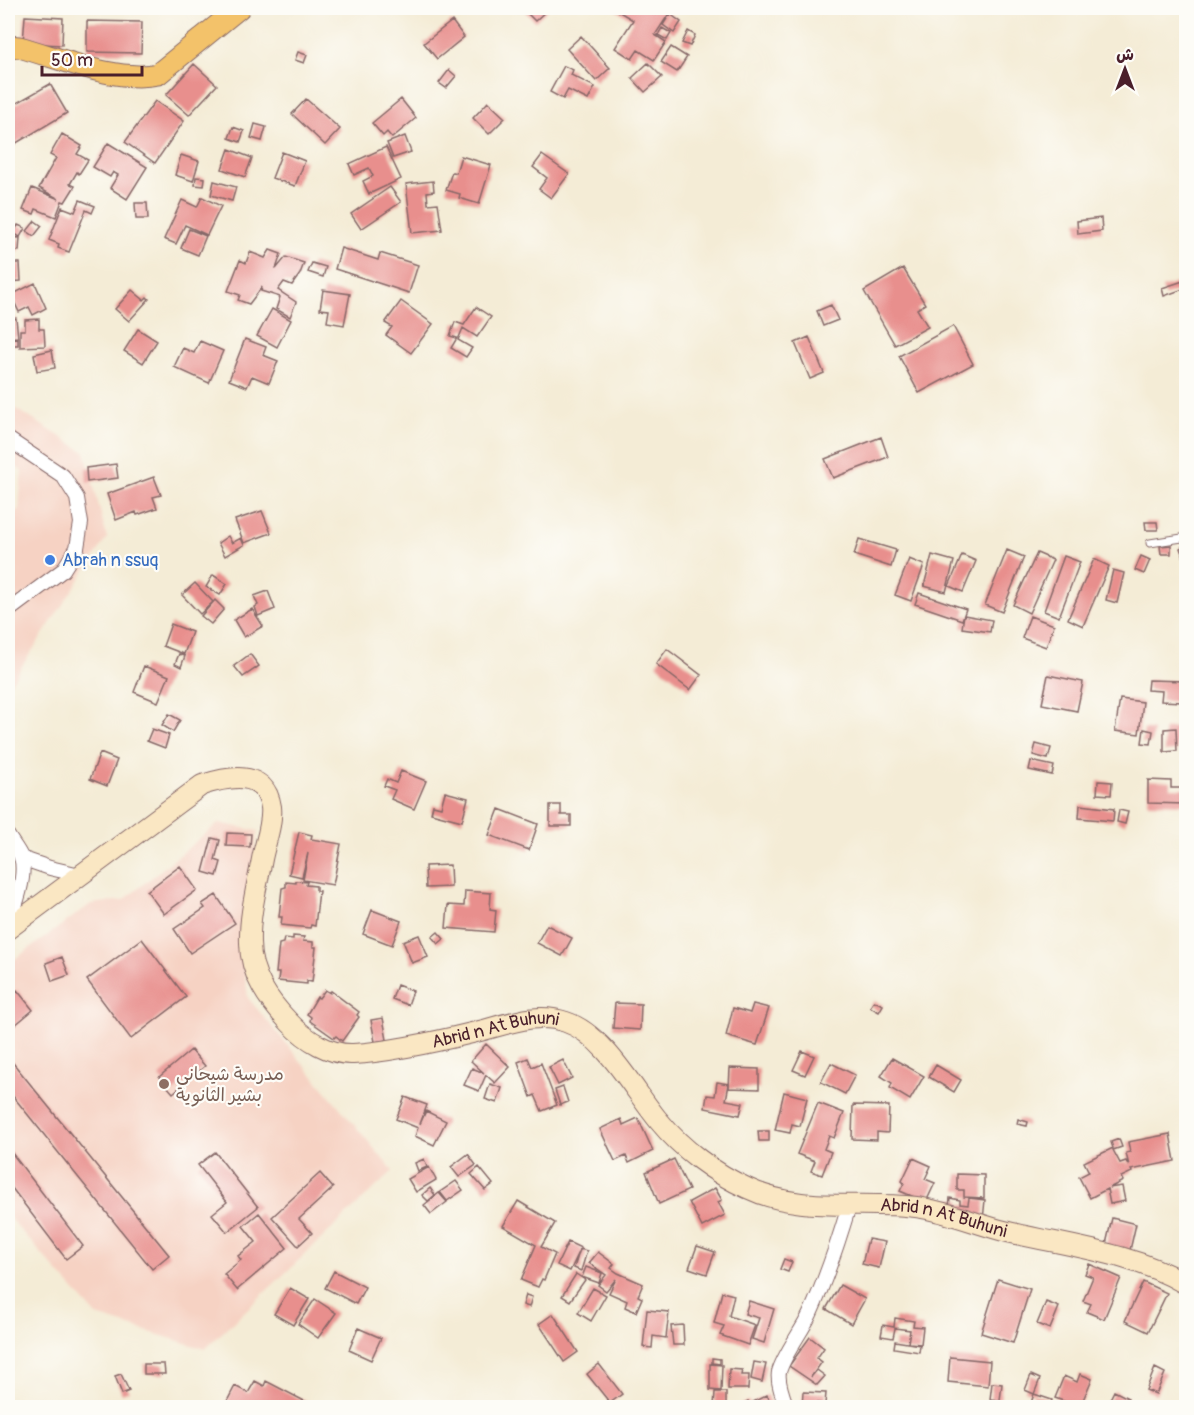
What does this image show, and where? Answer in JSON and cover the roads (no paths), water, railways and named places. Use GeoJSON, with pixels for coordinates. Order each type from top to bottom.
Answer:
{"type":"FeatureCollection","features":[{"type":"Feature","properties":{"kind":"main road"},"geometry":{"type":"LineString","coordinates":[[8,46],[19,47],[118,75],[141,77],[158,74],[234,9]]}},
{"type":"Feature","properties":{"kind":"street"},"geometry":{"type":"LineString","coordinates":[[8,439],[63,476],[77,498],[81,523],[77,548],[63,570],[8,611]]}},
{"type":"Feature","properties":{"kind":"street","name":"Abrid n At Buhuni"},"geometry":{"type":"LineString","coordinates":[[8,929],[202,786],[225,778],[238,777],[255,781],[265,791],[271,807],[254,902],[249,944],[252,962],[264,993],[293,1026],[308,1039],[325,1048],[348,1054],[375,1052],[477,1032],[531,1017],[565,1021],[580,1028],[593,1040],[628,1078],[671,1136],[690,1153],[745,1188],[767,1197],[805,1204],[914,1206],[941,1211],[1003,1230],[1125,1258],[1151,1267],[1186,1284]]}},
{"type":"Feature","properties":{"kind":"street"},"geometry":{"type":"LineString","coordinates":[[8,836],[21,858],[19,889],[8,924]]}},
{"type":"Feature","properties":{"kind":"street"},"geometry":{"type":"LineString","coordinates":[[21,858],[80,875]]}},
{"type":"Feature","properties":{"kind":"street"},"geometry":{"type":"LineString","coordinates":[[787,1407],[778,1378],[779,1371],[800,1335],[823,1286],[849,1206]]}},
{"type":"Feature","properties":{"kind":"lane"},"geometry":{"type":"LineString","coordinates":[[1150,543],[1182,538],[1186,535]]}},
{"type":"Feature","properties":{"kind":"place","name":"Abṛah n ssuq"},"geometry":{"type":"Point","coordinates":[50,560]}},
{"type":"Feature","properties":{"kind":"place","name":"مدرسة شيحاني بشير الثانوية"},"geometry":{"type":"Point","coordinates":[164,1084]}}]}
